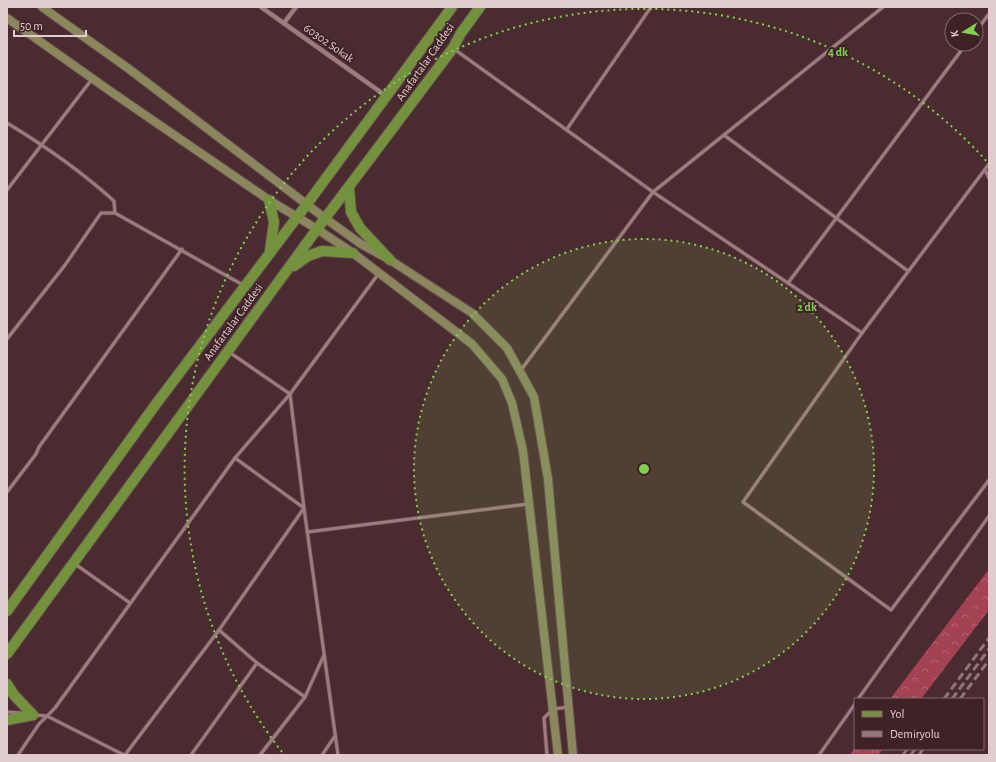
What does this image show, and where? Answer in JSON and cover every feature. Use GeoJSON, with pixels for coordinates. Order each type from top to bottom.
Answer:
{"type":"FeatureCollection","features":[{"type":"Feature","properties":{"kind":"main road"},"geometry":{"type":"LineString","coordinates":[[42,7],[129,69],[361,244],[390,260],[472,313],[507,348],[534,397],[548,479],[573,755]]}},
{"type":"Feature","properties":{"kind":"main road","name":"Anafartalar Caddesi"},"geometry":{"type":"LineString","coordinates":[[7,611],[156,404],[270,254],[452,7]]}},
{"type":"Feature","properties":{"kind":"main road","name":"Anafartalar Caddesi"},"geometry":{"type":"LineString","coordinates":[[7,654],[286,271],[452,48],[480,7]]}},
{"type":"Feature","properties":{"kind":"main road"},"geometry":{"type":"LineString","coordinates":[[7,18],[269,200],[317,229],[379,272],[472,344],[502,380],[512,403],[523,450],[558,755]]}},
{"type":"Feature","properties":{"kind":"main road"},"geometry":{"type":"LineString","coordinates":[[349,188],[351,212],[360,228],[390,260]]}},
{"type":"Feature","properties":{"kind":"main road"},"geometry":{"type":"LineString","coordinates":[[269,200],[274,222],[270,254]]}},
{"type":"Feature","properties":{"kind":"main road"},"geometry":{"type":"LineString","coordinates":[[286,271],[308,256],[322,252],[352,253]]}},
{"type":"Feature","properties":{"kind":"main road"},"geometry":{"type":"LineString","coordinates":[[7,684],[14,695],[33,715]]}},
{"type":"Feature","properties":{"kind":"main road"},"geometry":{"type":"LineString","coordinates":[[7,720],[33,715]]}},
{"type":"Feature","properties":{"kind":"street","name":"60302 Sokak"},"geometry":{"type":"LineString","coordinates":[[261,7],[386,96]]}},
{"type":"Feature","properties":{"kind":"street"},"geometry":{"type":"LineString","coordinates":[[284,23],[296,7]]}},
{"type":"Feature","properties":{"kind":"lane"},"geometry":{"type":"LineString","coordinates":[[567,129],[651,7]]}},
{"type":"Feature","properties":{"kind":"lane"},"geometry":{"type":"LineString","coordinates":[[520,372],[653,192],[883,7]]}},
{"type":"Feature","properties":{"kind":"lane"},"geometry":{"type":"LineString","coordinates":[[452,48],[653,192],[862,333]]}},
{"type":"Feature","properties":{"kind":"lane"},"geometry":{"type":"LineString","coordinates":[[788,283],[960,52]]}},
{"type":"Feature","properties":{"kind":"lane"},"geometry":{"type":"LineString","coordinates":[[7,190],[92,78]]}},
{"type":"Feature","properties":{"kind":"lane"},"geometry":{"type":"LineString","coordinates":[[7,123],[42,145],[96,185],[114,201],[115,213]]}},
{"type":"Feature","properties":{"kind":"lane"},"geometry":{"type":"LineString","coordinates":[[724,135],[908,271]]}},
{"type":"Feature","properties":{"kind":"lane"},"geometry":{"type":"LineString","coordinates":[[989,164],[862,333],[742,502],[890,610],[989,480]]}},
{"type":"Feature","properties":{"kind":"lane"},"geometry":{"type":"LineString","coordinates":[[984,170],[989,178]]}},
{"type":"Feature","properties":{"kind":"lane"},"geometry":{"type":"LineString","coordinates":[[7,339],[65,265],[102,213],[115,213],[182,249],[245,286]]}},
{"type":"Feature","properties":{"kind":"lane"},"geometry":{"type":"LineString","coordinates":[[7,492],[36,454],[39,447],[182,249]]}},
{"type":"Feature","properties":{"kind":"lane"},"geometry":{"type":"LineString","coordinates":[[18,755],[39,724],[55,708],[235,458],[290,394],[379,272]]}},
{"type":"Feature","properties":{"kind":"lane"},"geometry":{"type":"LineString","coordinates":[[228,351],[290,394],[307,532],[338,755]]}},
{"type":"Feature","properties":{"kind":"lane"},"geometry":{"type":"LineString","coordinates":[[235,458],[304,508]]}},
{"type":"Feature","properties":{"kind":"lane"},"geometry":{"type":"LineString","coordinates":[[307,532],[529,504]]}},
{"type":"Feature","properties":{"kind":"lane"},"geometry":{"type":"LineString","coordinates":[[7,712],[47,716],[125,755],[218,630],[304,508]]}},
{"type":"Feature","properties":{"kind":"lane"},"geometry":{"type":"LineString","coordinates":[[859,698],[989,516]]}},
{"type":"Feature","properties":{"kind":"lane"},"geometry":{"type":"LineString","coordinates":[[74,563],[130,603]]}},
{"type":"Feature","properties":{"kind":"lane"},"geometry":{"type":"LineString","coordinates":[[218,630],[257,663],[305,697]]}},
{"type":"Feature","properties":{"kind":"lane"},"geometry":{"type":"LineString","coordinates":[[260,755],[305,697],[324,654]]}},
{"type":"Feature","properties":{"kind":"lane"},"geometry":{"type":"LineString","coordinates":[[190,755],[257,663]]}},
{"type":"Feature","properties":{"kind":"lane"},"geometry":{"type":"LineString","coordinates":[[819,755],[854,705]]}},
{"type":"Feature","properties":{"kind":"lane"},"geometry":{"type":"LineString","coordinates":[[547,755],[544,718],[553,709],[569,707]]}},
{"type":"Feature","properties":{"kind":"lane"},"geometry":{"type":"LineString","coordinates":[[322,755],[335,736]]}},
{"type":"Feature","properties":{"kind":"green space"},"geometry":{"type":"Polygon","coordinates":[[[989,569],[989,610],[922,698],[891,698],[989,569]]]}},
{"type":"Feature","properties":{"kind":"green space"},"geometry":{"type":"Polygon","coordinates":[[[854,749],[882,750],[878,755],[850,755],[854,749]]]}},
{"type":"Feature","properties":{"kind":"railway"},"geometry":{"type":"LineString","coordinates":[[945,698],[989,638]]}},
{"type":"Feature","properties":{"kind":"railway"},"geometry":{"type":"LineString","coordinates":[[953,698],[989,649]]}},
{"type":"Feature","properties":{"kind":"railway"},"geometry":{"type":"LineString","coordinates":[[961,698],[989,660]]}},
{"type":"Feature","properties":{"kind":"railway"},"geometry":{"type":"LineString","coordinates":[[903,755],[906,750]]}},
{"type":"Feature","properties":{"kind":"railway"},"geometry":{"type":"LineString","coordinates":[[911,755],[914,750]]}},
{"type":"Feature","properties":{"kind":"railway"},"geometry":{"type":"LineString","coordinates":[[919,755],[922,750]]}}]}
